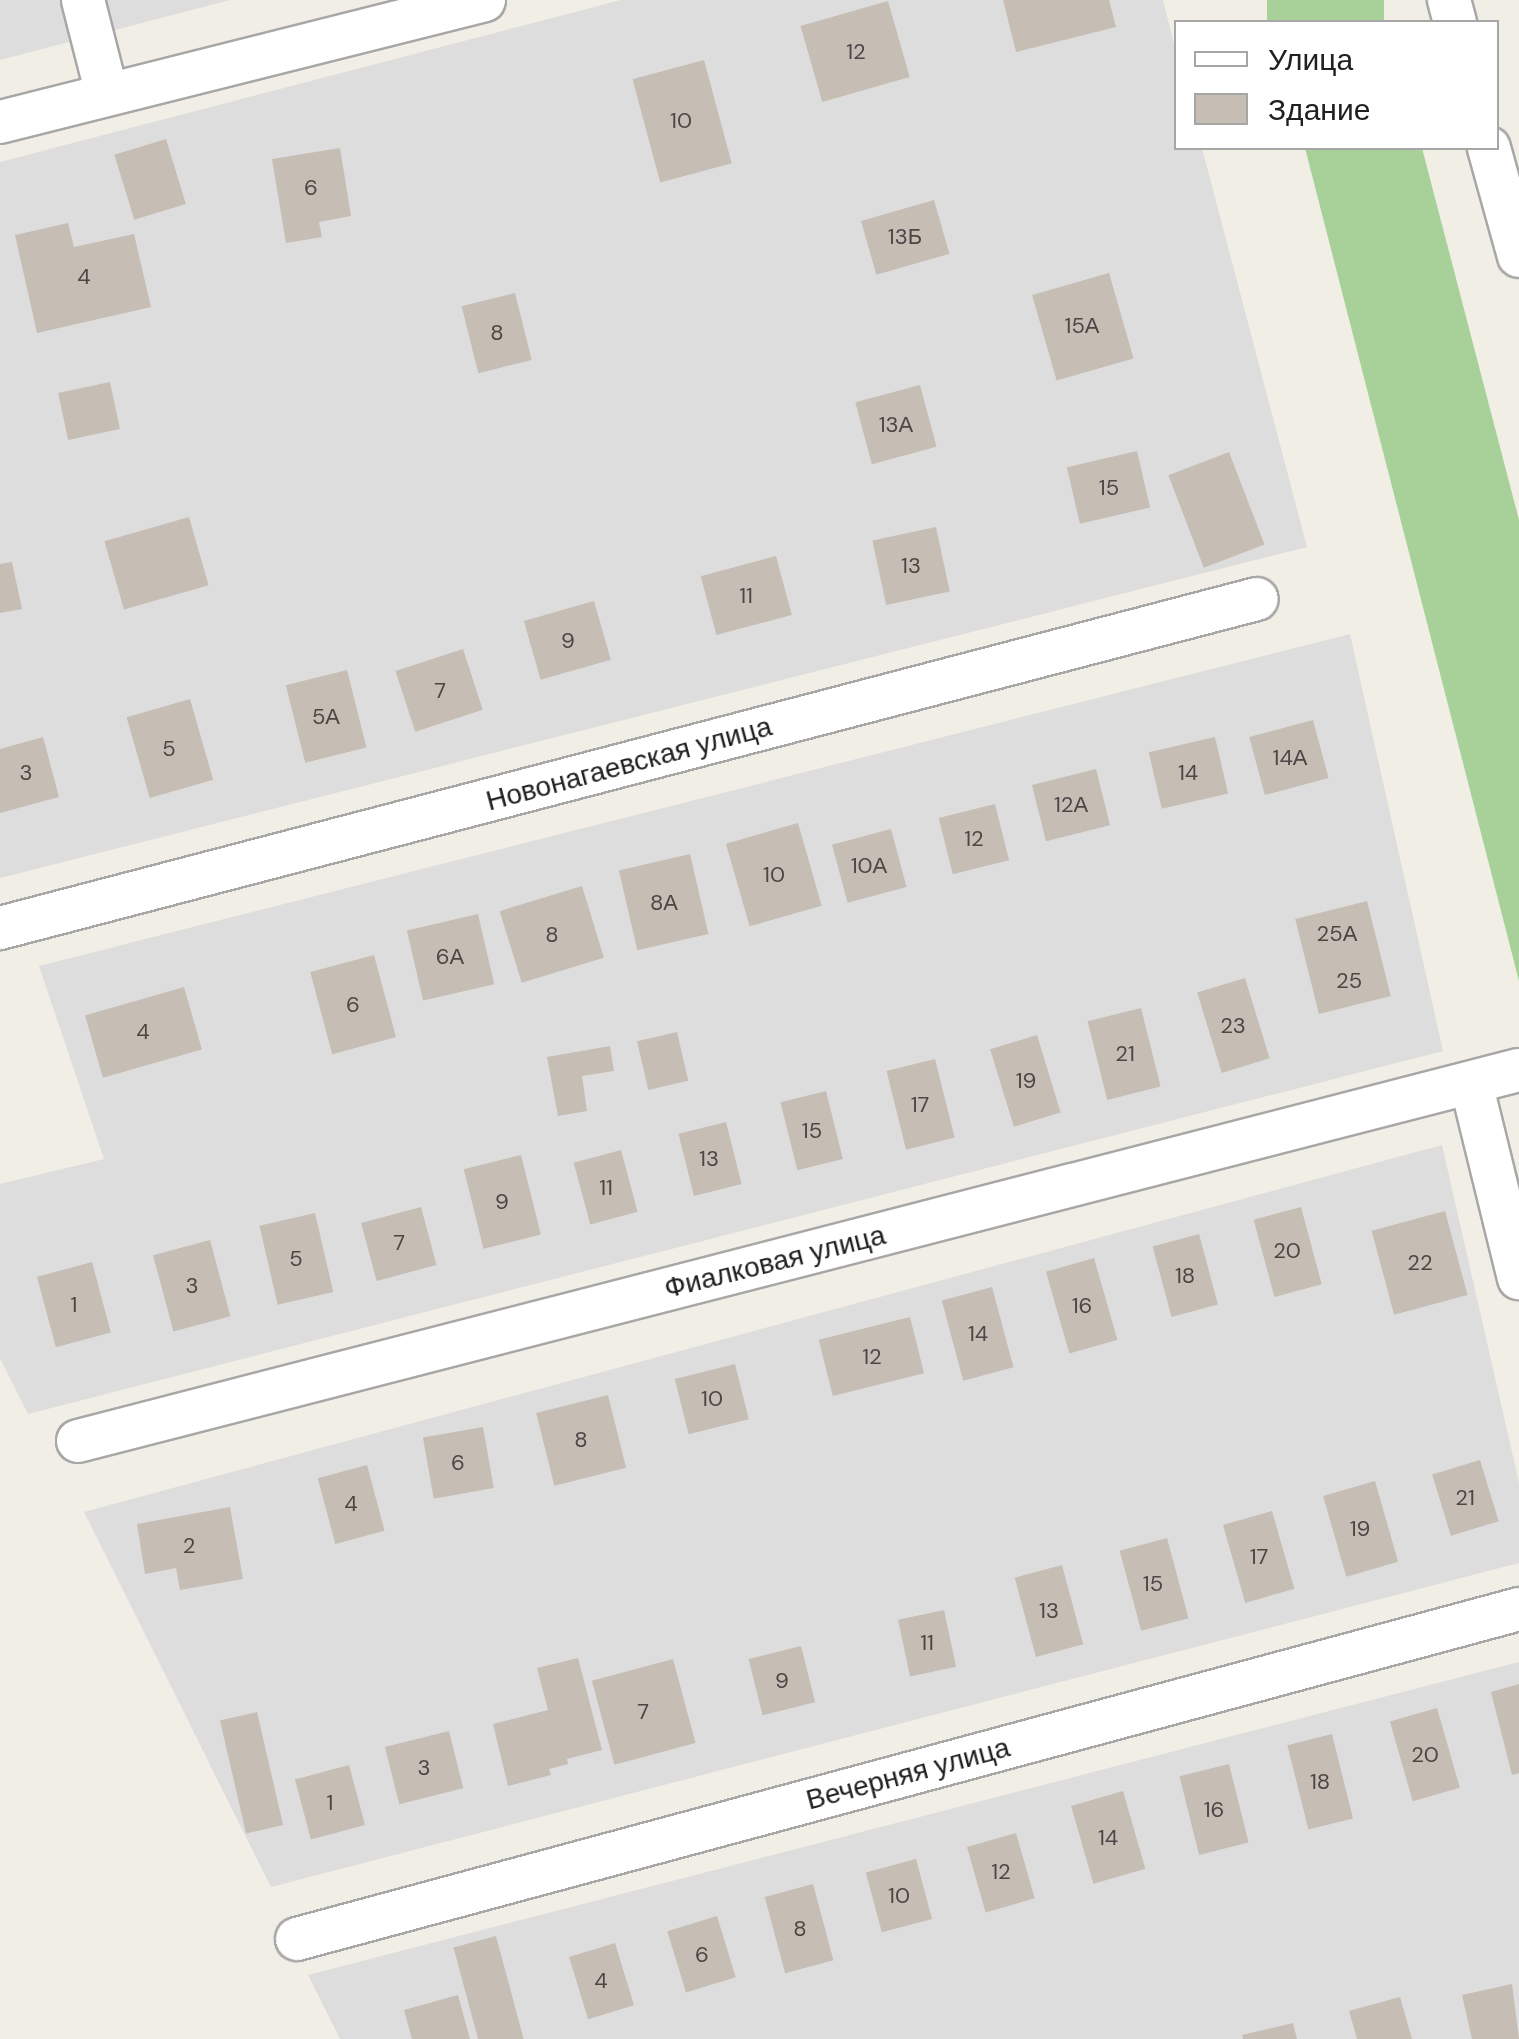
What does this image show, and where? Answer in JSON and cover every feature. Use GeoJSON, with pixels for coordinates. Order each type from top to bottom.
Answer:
{"type":"FeatureCollection","features":[{"type":"Feature","properties":{"kind":"street"},"geometry":{"type":"LineString","coordinates":[[83,0],[107,94]]}},
{"type":"Feature","properties":{"kind":"street"},"geometry":{"type":"LineString","coordinates":[[0,122],[425,8],[484,0]]}},
{"type":"Feature","properties":{"kind":"street"},"geometry":{"type":"LineString","coordinates":[[1490,150],[1519,256]]}},
{"type":"Feature","properties":{"kind":"street","name":"Новонагаевская улица"},"geometry":{"type":"LineString","coordinates":[[0,928],[1257,599]]}},
{"type":"Feature","properties":{"kind":"street","name":"Фиалковая улица"},"geometry":{"type":"LineString","coordinates":[[78,1441],[1519,1070]]}},
{"type":"Feature","properties":{"kind":"street"},"geometry":{"type":"LineString","coordinates":[[1472,1083],[1519,1278]]}},
{"type":"Feature","properties":{"kind":"street","name":"Вечерняя улица"},"geometry":{"type":"LineString","coordinates":[[296,1940],[1519,1609]]}},
{"type":"Feature","properties":{"kind":"shaded area"},"geometry":{"type":"Polygon","coordinates":[[[0,0],[230,0],[0,60],[0,0]]]}},
{"type":"Feature","properties":{"kind":"shaded area"},"geometry":{"type":"Polygon","coordinates":[[[621,0],[1163,0],[1174,44],[1174,150],[1203,150],[1307,547],[0,878],[0,162],[621,0]]]}},
{"type":"Feature","properties":{"kind":"shaded area"},"geometry":{"type":"Polygon","coordinates":[[[1350,634],[1443,1051],[28,1414],[0,1358],[0,1184],[104,1159],[39,966],[1350,634]]]}},
{"type":"Feature","properties":{"kind":"shaded area"},"geometry":{"type":"Polygon","coordinates":[[[1442,1145],[1519,1483],[1519,1563],[271,1887],[84,1512],[1442,1145]]]}},
{"type":"Feature","properties":{"kind":"shaded area"},"geometry":{"type":"Polygon","coordinates":[[[1519,1662],[1519,2039],[340,2039],[308,1975],[1519,1662]]]}},
{"type":"Feature","properties":{"kind":"green space"},"geometry":{"type":"Polygon","coordinates":[[[1267,0],[1384,0],[1384,20],[1267,20],[1267,0]]]}},
{"type":"Feature","properties":{"kind":"green space"},"geometry":{"type":"Polygon","coordinates":[[[1306,150],[1423,150],[1519,520],[1519,981],[1306,150]]]}},
{"type":"Feature","properties":{"kind":"building"},"geometry":{"type":"Polygon","coordinates":[[[1003,0],[1109,0],[1116,27],[1016,52],[1003,0]]]}},
{"type":"Feature","properties":{"kind":"building"},"geometry":{"type":"Polygon","coordinates":[[[888,1],[910,77],[822,102],[801,26],[888,1]]]}},
{"type":"Feature","properties":{"kind":"building"},"geometry":{"type":"Polygon","coordinates":[[[704,60],[732,163],[660,183],[633,79],[704,60]]]}},
{"type":"Feature","properties":{"kind":"building"},"geometry":{"type":"Polygon","coordinates":[[[166,139],[186,204],[134,220],[114,155],[166,139]]]}},
{"type":"Feature","properties":{"kind":"building"},"geometry":{"type":"Polygon","coordinates":[[[340,148],[351,216],[319,222],[322,237],[286,243],[272,159],[340,148]]]}},
{"type":"Feature","properties":{"kind":"building"},"geometry":{"type":"Polygon","coordinates":[[[934,200],[949,254],[876,275],[861,221],[934,200]]]}},
{"type":"Feature","properties":{"kind":"building"},"geometry":{"type":"Polygon","coordinates":[[[68,223],[74,247],[134,234],[151,307],[37,333],[15,235],[68,223]]]}},
{"type":"Feature","properties":{"kind":"building"},"geometry":{"type":"Polygon","coordinates":[[[1109,273],[1134,359],[1057,381],[1032,295],[1109,273]]]}},
{"type":"Feature","properties":{"kind":"building"},"geometry":{"type":"Polygon","coordinates":[[[515,293],[532,360],[478,373],[462,306],[515,293]]]}},
{"type":"Feature","properties":{"kind":"building"},"geometry":{"type":"Polygon","coordinates":[[[110,382],[120,429],[68,440],[58,393],[110,382]]]}},
{"type":"Feature","properties":{"kind":"building"},"geometry":{"type":"Polygon","coordinates":[[[920,385],[937,447],[872,464],[855,402],[920,385]]]}},
{"type":"Feature","properties":{"kind":"building"},"geometry":{"type":"Polygon","coordinates":[[[1137,451],[1150,508],[1080,524],[1067,467],[1137,451]]]}},
{"type":"Feature","properties":{"kind":"building"},"geometry":{"type":"Polygon","coordinates":[[[1229,452],[1264,544],[1204,568],[1168,475],[1229,452]]]}},
{"type":"Feature","properties":{"kind":"building"},"geometry":{"type":"Polygon","coordinates":[[[189,517],[209,585],[124,610],[104,541],[189,517]]]}},
{"type":"Feature","properties":{"kind":"building"},"geometry":{"type":"Polygon","coordinates":[[[936,527],[950,592],[886,605],[872,541],[936,527]]]}},
{"type":"Feature","properties":{"kind":"building"},"geometry":{"type":"Polygon","coordinates":[[[776,556],[792,615],[716,635],[701,576],[776,556]]]}},
{"type":"Feature","properties":{"kind":"building"},"geometry":{"type":"Polygon","coordinates":[[[12,562],[22,609],[0,613],[0,564],[12,562]]]}},
{"type":"Feature","properties":{"kind":"building"},"geometry":{"type":"Polygon","coordinates":[[[594,601],[611,660],[541,680],[524,621],[594,601]]]}},
{"type":"Feature","properties":{"kind":"building"},"geometry":{"type":"Polygon","coordinates":[[[463,649],[483,710],[415,732],[395,671],[463,649]]]}},
{"type":"Feature","properties":{"kind":"building"},"geometry":{"type":"Polygon","coordinates":[[[347,670],[366,748],[305,763],[286,685],[347,670]]]}},
{"type":"Feature","properties":{"kind":"building"},"geometry":{"type":"Polygon","coordinates":[[[190,699],[213,780],[150,798],[127,717],[190,699]]]}},
{"type":"Feature","properties":{"kind":"building"},"geometry":{"type":"Polygon","coordinates":[[[1313,720],[1329,778],[1265,795],[1249,737],[1313,720]]]}},
{"type":"Feature","properties":{"kind":"building"},"geometry":{"type":"Polygon","coordinates":[[[43,737],[59,797],[0,813],[0,749],[43,737]]]}},
{"type":"Feature","properties":{"kind":"building"},"geometry":{"type":"Polygon","coordinates":[[[1215,737],[1228,794],[1162,809],[1149,752],[1215,737]]]}},
{"type":"Feature","properties":{"kind":"building"},"geometry":{"type":"Polygon","coordinates":[[[1096,769],[1110,825],[1046,841],[1032,785],[1096,769]]]}},
{"type":"Feature","properties":{"kind":"building"},"geometry":{"type":"Polygon","coordinates":[[[995,804],[1009,860],[953,874],[939,818],[995,804]]]}},
{"type":"Feature","properties":{"kind":"building"},"geometry":{"type":"Polygon","coordinates":[[[798,823],[822,906],[750,926],[726,844],[798,823]]]}},
{"type":"Feature","properties":{"kind":"building"},"geometry":{"type":"Polygon","coordinates":[[[891,829],[907,887],[848,903],[832,845],[891,829]]]}},
{"type":"Feature","properties":{"kind":"building"},"geometry":{"type":"Polygon","coordinates":[[[690,854],[708,934],[637,950],[619,870],[690,854]]]}},
{"type":"Feature","properties":{"kind":"building"},"geometry":{"type":"Polygon","coordinates":[[[582,886],[604,958],[522,983],[500,911],[582,886]]]}},
{"type":"Feature","properties":{"kind":"building"},"geometry":{"type":"Polygon","coordinates":[[[1367,901],[1391,996],[1319,1014],[1295,919],[1367,901]]]}},
{"type":"Feature","properties":{"kind":"building"},"geometry":{"type":"Polygon","coordinates":[[[478,914],[494,984],[423,1001],[407,930],[478,914]]]}},
{"type":"Feature","properties":{"kind":"building"},"geometry":{"type":"Polygon","coordinates":[[[374,955],[396,1037],[332,1054],[310,972],[374,955]]]}},
{"type":"Feature","properties":{"kind":"building"},"geometry":{"type":"Polygon","coordinates":[[[1245,978],[1270,1058],[1222,1073],[1197,993],[1245,978]]]}},
{"type":"Feature","properties":{"kind":"building"},"geometry":{"type":"Polygon","coordinates":[[[184,987],[202,1049],[103,1078],[85,1015],[184,987]]]}},
{"type":"Feature","properties":{"kind":"building"},"geometry":{"type":"Polygon","coordinates":[[[1141,1008],[1161,1087],[1107,1100],[1088,1021],[1141,1008]]]}},
{"type":"Feature","properties":{"kind":"building"},"geometry":{"type":"Polygon","coordinates":[[[677,1032],[688,1081],[648,1090],[637,1041],[677,1032]]]}},
{"type":"Feature","properties":{"kind":"building"},"geometry":{"type":"Polygon","coordinates":[[[1037,1035],[1061,1112],[1014,1127],[990,1049],[1037,1035]]]}},
{"type":"Feature","properties":{"kind":"building"},"geometry":{"type":"Polygon","coordinates":[[[610,1046],[614,1071],[582,1076],[587,1111],[558,1116],[547,1057],[610,1046]]]}},
{"type":"Feature","properties":{"kind":"building"},"geometry":{"type":"Polygon","coordinates":[[[935,1059],[955,1138],[906,1150],[886,1071],[935,1059]]]}},
{"type":"Feature","properties":{"kind":"building"},"geometry":{"type":"Polygon","coordinates":[[[826,1091],[843,1159],[797,1170],[780,1102],[826,1091]]]}},
{"type":"Feature","properties":{"kind":"building"},"geometry":{"type":"Polygon","coordinates":[[[726,1122],[741,1184],[694,1196],[678,1134],[726,1122]]]}},
{"type":"Feature","properties":{"kind":"building"},"geometry":{"type":"Polygon","coordinates":[[[621,1150],[638,1212],[590,1225],[574,1163],[621,1150]]]}},
{"type":"Feature","properties":{"kind":"building"},"geometry":{"type":"Polygon","coordinates":[[[521,1155],[541,1235],[484,1249],[464,1169],[521,1155]]]}},
{"type":"Feature","properties":{"kind":"building"},"geometry":{"type":"Polygon","coordinates":[[[421,1207],[437,1265],[377,1281],[361,1223],[421,1207]]]}},
{"type":"Feature","properties":{"kind":"building"},"geometry":{"type":"Polygon","coordinates":[[[1301,1207],[1322,1284],[1274,1297],[1254,1220],[1301,1207]]]}},
{"type":"Feature","properties":{"kind":"building"},"geometry":{"type":"Polygon","coordinates":[[[1445,1211],[1468,1295],[1394,1315],[1372,1231],[1445,1211]]]}},
{"type":"Feature","properties":{"kind":"building"},"geometry":{"type":"Polygon","coordinates":[[[315,1213],[333,1292],[278,1305],[259,1226],[315,1213]]]}},
{"type":"Feature","properties":{"kind":"building"},"geometry":{"type":"Polygon","coordinates":[[[1199,1234],[1218,1305],[1172,1317],[1153,1246],[1199,1234]]]}},
{"type":"Feature","properties":{"kind":"building"},"geometry":{"type":"Polygon","coordinates":[[[210,1240],[230,1316],[173,1332],[153,1255],[210,1240]]]}},
{"type":"Feature","properties":{"kind":"building"},"geometry":{"type":"Polygon","coordinates":[[[1094,1258],[1117,1340],[1069,1353],[1046,1272],[1094,1258]]]}},
{"type":"Feature","properties":{"kind":"building"},"geometry":{"type":"Polygon","coordinates":[[[92,1262],[111,1333],[56,1347],[37,1277],[92,1262]]]}},
{"type":"Feature","properties":{"kind":"building"},"geometry":{"type":"Polygon","coordinates":[[[992,1287],[1013,1367],[963,1381],[942,1300],[992,1287]]]}},
{"type":"Feature","properties":{"kind":"building"},"geometry":{"type":"Polygon","coordinates":[[[910,1317],[924,1373],[833,1396],[819,1340],[910,1317]]]}},
{"type":"Feature","properties":{"kind":"building"},"geometry":{"type":"Polygon","coordinates":[[[735,1364],[749,1419],[689,1434],[675,1379],[735,1364]]]}},
{"type":"Feature","properties":{"kind":"building"},"geometry":{"type":"Polygon","coordinates":[[[608,1395],[626,1468],[554,1486],[536,1413],[608,1395]]]}},
{"type":"Feature","properties":{"kind":"building"},"geometry":{"type":"Polygon","coordinates":[[[483,1427],[494,1488],[434,1499],[423,1438],[483,1427]]]}},
{"type":"Feature","properties":{"kind":"building"},"geometry":{"type":"Polygon","coordinates":[[[1480,1460],[1499,1521],[1451,1536],[1432,1475],[1480,1460]]]}},
{"type":"Feature","properties":{"kind":"building"},"geometry":{"type":"Polygon","coordinates":[[[367,1465],[385,1531],[335,1544],[318,1478],[367,1465]]]}},
{"type":"Feature","properties":{"kind":"building"},"geometry":{"type":"Polygon","coordinates":[[[1375,1481],[1398,1562],[1346,1577],[1323,1496],[1375,1481]]]}},
{"type":"Feature","properties":{"kind":"building"},"geometry":{"type":"Polygon","coordinates":[[[230,1507],[243,1579],[180,1590],[176,1568],[145,1574],[137,1524],[230,1507]]]}},
{"type":"Feature","properties":{"kind":"building"},"geometry":{"type":"Polygon","coordinates":[[[1272,1511],[1294,1589],[1245,1603],[1223,1525],[1272,1511]]]}},
{"type":"Feature","properties":{"kind":"building"},"geometry":{"type":"Polygon","coordinates":[[[1167,1538],[1188,1618],[1141,1631],[1120,1551],[1167,1538]]]}},
{"type":"Feature","properties":{"kind":"building"},"geometry":{"type":"Polygon","coordinates":[[[1062,1565],[1083,1644],[1036,1657],[1015,1578],[1062,1565]]]}},
{"type":"Feature","properties":{"kind":"building"},"geometry":{"type":"Polygon","coordinates":[[[944,1610],[956,1667],[910,1677],[898,1620],[944,1610]]]}},
{"type":"Feature","properties":{"kind":"building"},"geometry":{"type":"Polygon","coordinates":[[[801,1646],[815,1702],[763,1715],[749,1659],[801,1646]]]}},
{"type":"Feature","properties":{"kind":"building"},"geometry":{"type":"Polygon","coordinates":[[[578,1658],[602,1750],[567,1759],[568,1764],[549,1769],[551,1775],[508,1786],[493,1724],[548,1710],[537,1668],[578,1658]]]}},
{"type":"Feature","properties":{"kind":"building"},"geometry":{"type":"Polygon","coordinates":[[[673,1659],[696,1743],[614,1765],[592,1681],[673,1659]]]}},
{"type":"Feature","properties":{"kind":"building"},"geometry":{"type":"Polygon","coordinates":[[[1519,1684],[1519,1773],[1512,1775],[1491,1692],[1519,1684]]]}},
{"type":"Feature","properties":{"kind":"building"},"geometry":{"type":"Polygon","coordinates":[[[1437,1708],[1460,1788],[1413,1801],[1390,1722],[1437,1708]]]}},
{"type":"Feature","properties":{"kind":"building"},"geometry":{"type":"Polygon","coordinates":[[[257,1712],[283,1825],[246,1834],[220,1721],[257,1712]]]}},
{"type":"Feature","properties":{"kind":"building"},"geometry":{"type":"Polygon","coordinates":[[[449,1731],[463,1788],[399,1804],[385,1747],[449,1731]]]}},
{"type":"Feature","properties":{"kind":"building"},"geometry":{"type":"Polygon","coordinates":[[[1332,1734],[1353,1818],[1308,1830],[1287,1745],[1332,1734]]]}},
{"type":"Feature","properties":{"kind":"building"},"geometry":{"type":"Polygon","coordinates":[[[1229,1764],[1249,1843],[1199,1855],[1180,1776],[1229,1764]]]}},
{"type":"Feature","properties":{"kind":"building"},"geometry":{"type":"Polygon","coordinates":[[[349,1765],[365,1825],[311,1839],[295,1779],[349,1765]]]}},
{"type":"Feature","properties":{"kind":"building"},"geometry":{"type":"Polygon","coordinates":[[[1123,1791],[1145,1869],[1093,1884],[1071,1806],[1123,1791]]]}},
{"type":"Feature","properties":{"kind":"building"},"geometry":{"type":"Polygon","coordinates":[[[1016,1833],[1035,1898],[986,1912],[967,1847],[1016,1833]]]}},
{"type":"Feature","properties":{"kind":"building"},"geometry":{"type":"Polygon","coordinates":[[[916,1859],[932,1919],[882,1932],[866,1872],[916,1859]]]}},
{"type":"Feature","properties":{"kind":"building"},"geometry":{"type":"Polygon","coordinates":[[[813,1884],[833,1960],[785,1973],[765,1897],[813,1884]]]}},
{"type":"Feature","properties":{"kind":"building"},"geometry":{"type":"Polygon","coordinates":[[[717,1916],[736,1977],[686,1992],[667,1931],[717,1916]]]}},
{"type":"Feature","properties":{"kind":"building"},"geometry":{"type":"Polygon","coordinates":[[[496,1936],[524,2039],[478,2039],[453,1947],[496,1936]]]}},
{"type":"Feature","properties":{"kind":"building"},"geometry":{"type":"Polygon","coordinates":[[[615,1943],[634,2005],[588,2019],[569,1957],[615,1943]]]}},
{"type":"Feature","properties":{"kind":"building"},"geometry":{"type":"Polygon","coordinates":[[[1512,1984],[1519,2039],[1472,2039],[1462,1995],[1512,1984]]]}},
{"type":"Feature","properties":{"kind":"building"},"geometry":{"type":"Polygon","coordinates":[[[458,1995],[470,2039],[412,2039],[404,2010],[458,1995]]]}},
{"type":"Feature","properties":{"kind":"building"},"geometry":{"type":"Polygon","coordinates":[[[1400,1997],[1412,2039],[1357,2039],[1349,2011],[1400,1997]]]}},
{"type":"Feature","properties":{"kind":"building"},"geometry":{"type":"Polygon","coordinates":[[[1293,2023],[1297,2039],[1243,2039],[1242,2035],[1293,2023]]]}}]}
